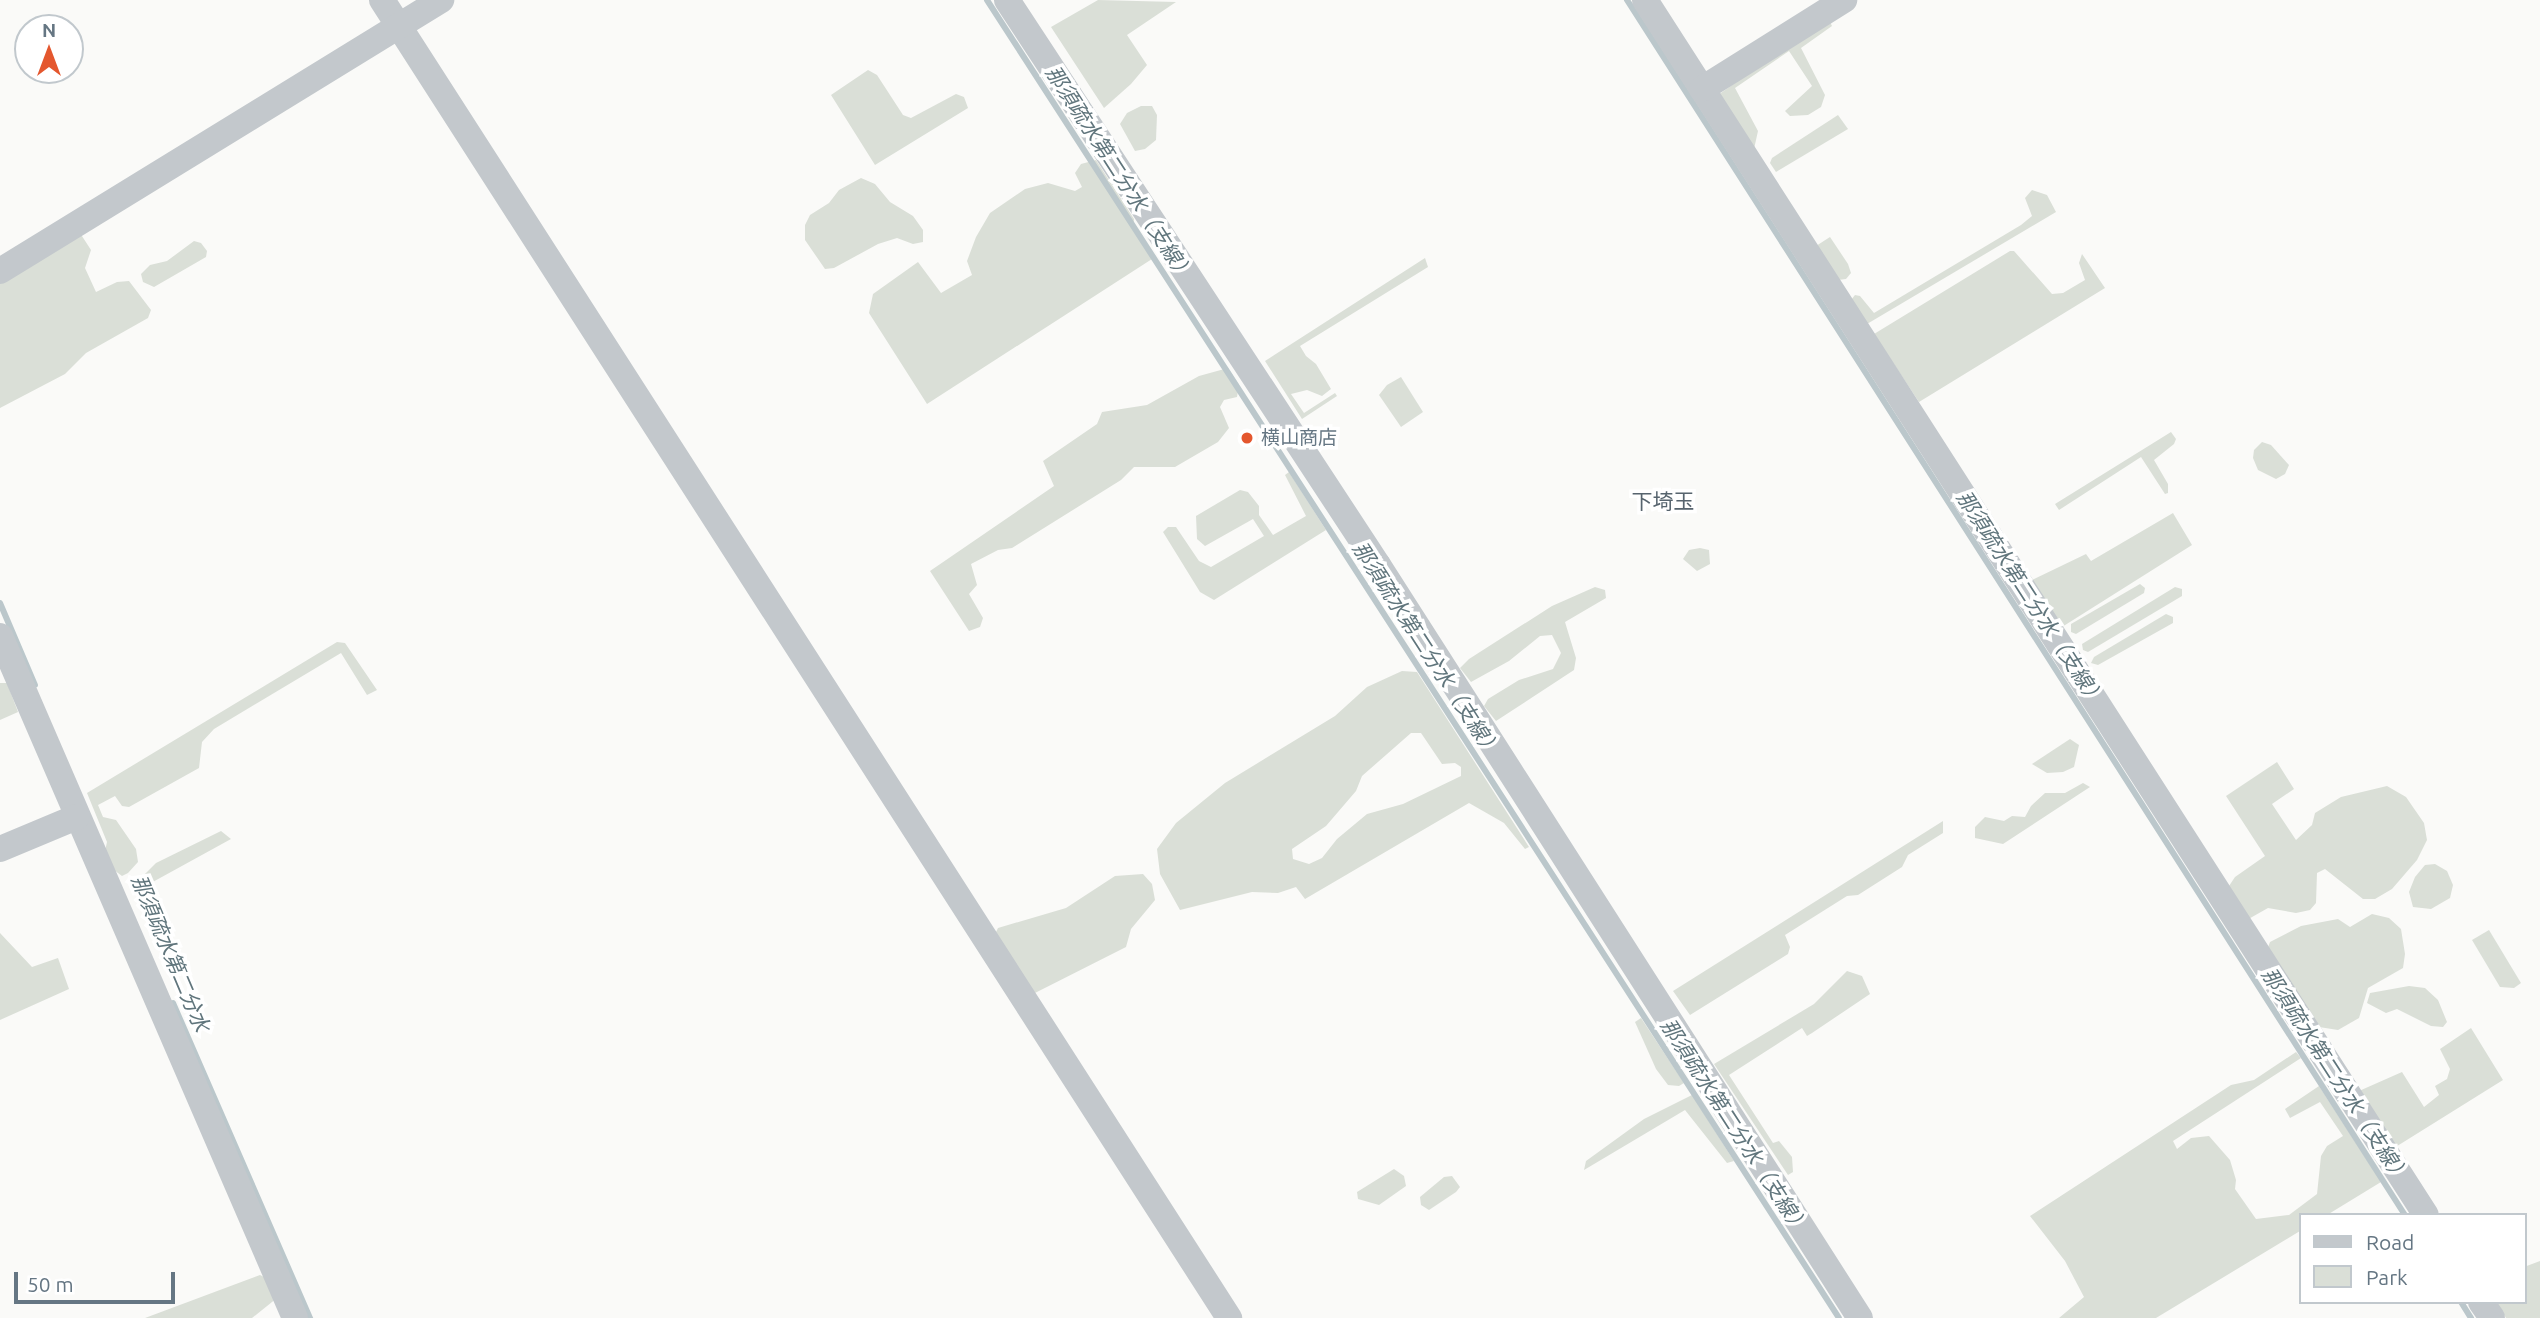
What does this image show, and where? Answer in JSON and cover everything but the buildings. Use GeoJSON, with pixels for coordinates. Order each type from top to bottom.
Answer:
{"type":"FeatureCollection","features":[{"type":"Feature","properties":{"kind":"street"},"geometry":{"type":"LineString","coordinates":[[382,0],[1229,1318]]}},
{"type":"Feature","properties":{"kind":"street"},"geometry":{"type":"LineString","coordinates":[[0,271],[441,0]]}},
{"type":"Feature","properties":{"kind":"street"},"geometry":{"type":"LineString","coordinates":[[1007,0],[1393,589],[1860,1318]]}},
{"type":"Feature","properties":{"kind":"street"},"geometry":{"type":"LineString","coordinates":[[1645,0],[2425,1213]]}},
{"type":"Feature","properties":{"kind":"street"},"geometry":{"type":"LineString","coordinates":[[1702,89],[1844,0]]}},
{"type":"Feature","properties":{"kind":"street"},"geometry":{"type":"LineString","coordinates":[[0,636],[295,1318]]}},
{"type":"Feature","properties":{"kind":"street"},"geometry":{"type":"LineString","coordinates":[[0,849],[77,817]]}},
{"type":"Feature","properties":{"kind":"green space"},"geometry":{"type":"Polygon","coordinates":[[[1098,0],[1176,2],[1127,35],[1147,65],[1131,84],[1104,108],[1051,27],[1098,0]]]}},
{"type":"Feature","properties":{"kind":"green space"},"geometry":{"type":"Polygon","coordinates":[[[1828,18],[1832,26],[1801,48],[1825,95],[1821,107],[1808,115],[1790,116],[1785,111],[1812,86],[1789,51],[1735,88],[1758,131],[1754,149],[1718,95],[1828,18]]]}},
{"type":"Feature","properties":{"kind":"green space"},"geometry":{"type":"Polygon","coordinates":[[[868,70],[877,75],[903,115],[911,118],[956,94],[964,97],[968,108],[875,165],[831,95],[868,70]]]}},
{"type":"Feature","properties":{"kind":"green space"},"geometry":{"type":"Polygon","coordinates":[[[1141,106],[1152,106],[1157,115],[1156,140],[1145,149],[1135,151],[1120,124],[1127,113],[1141,106]]]}},
{"type":"Feature","properties":{"kind":"green space"},"geometry":{"type":"Polygon","coordinates":[[[1838,115],[1848,129],[1776,172],[1770,163],[1772,158],[1838,115]]]}},
{"type":"Feature","properties":{"kind":"green space"},"geometry":{"type":"Polygon","coordinates":[[[1096,160],[1134,219],[1133,230],[1152,259],[927,404],[869,313],[873,294],[918,262],[941,293],[972,275],[967,261],[976,237],[990,213],[1025,189],[1048,183],[1075,191],[1082,187],[1075,173],[1081,164],[1096,160]]]}},
{"type":"Feature","properties":{"kind":"green space"},"geometry":{"type":"Polygon","coordinates":[[[861,178],[875,184],[890,202],[913,216],[923,230],[923,242],[913,244],[897,238],[878,244],[834,268],[825,269],[805,240],[805,225],[810,215],[829,203],[839,190],[861,178]]]}},
{"type":"Feature","properties":{"kind":"green space"},"geometry":{"type":"Polygon","coordinates":[[[2032,190],[2047,195],[2056,212],[1867,324],[1851,300],[1855,295],[1860,296],[1874,313],[2021,225],[2032,216],[2025,198],[2032,190]]]}},
{"type":"Feature","properties":{"kind":"green space"},"geometry":{"type":"Polygon","coordinates":[[[80,233],[91,250],[85,268],[96,292],[117,282],[129,281],[151,310],[148,318],[86,353],[65,374],[0,408],[0,274],[80,233]]]}},
{"type":"Feature","properties":{"kind":"green space"},"geometry":{"type":"Polygon","coordinates":[[[1830,237],[1848,264],[1851,273],[1846,279],[1838,280],[1816,246],[1830,237]]]}},
{"type":"Feature","properties":{"kind":"green space"},"geometry":{"type":"Polygon","coordinates":[[[194,241],[201,243],[207,251],[206,257],[154,287],[143,282],[141,274],[150,265],[167,261],[194,241]]]}},
{"type":"Feature","properties":{"kind":"green space"},"geometry":{"type":"Polygon","coordinates":[[[2014,251],[2052,294],[2063,293],[2085,280],[2079,263],[2082,254],[2105,288],[1919,402],[1874,334],[2014,251]]]}},
{"type":"Feature","properties":{"kind":"green space"},"geometry":{"type":"Polygon","coordinates":[[[1425,258],[1428,267],[1300,346],[1306,356],[1316,364],[1331,389],[1322,396],[1307,390],[1291,394],[1304,413],[1335,393],[1337,396],[1302,419],[1265,361],[1425,258]]]}},
{"type":"Feature","properties":{"kind":"green space"},"geometry":{"type":"Polygon","coordinates":[[[1228,368],[1239,385],[1237,397],[1224,400],[1220,407],[1229,428],[1218,442],[1175,467],[1134,467],[1121,480],[1012,548],[998,550],[971,564],[977,585],[969,594],[983,618],[980,627],[969,631],[930,571],[1054,486],[1043,461],[1097,424],[1102,412],[1147,405],[1199,376],[1228,368]]]}},
{"type":"Feature","properties":{"kind":"green space"},"geometry":{"type":"Polygon","coordinates":[[[1401,377],[1423,412],[1401,427],[1379,395],[1387,385],[1401,377]]]}},
{"type":"Feature","properties":{"kind":"green space"},"geometry":{"type":"Polygon","coordinates":[[[2171,432],[2176,439],[2174,444],[2154,460],[2168,484],[2168,493],[2165,494],[2141,457],[2059,510],[2055,504],[2171,432]]]}},
{"type":"Feature","properties":{"kind":"green space"},"geometry":{"type":"Polygon","coordinates":[[[2262,442],[2271,445],[2289,465],[2285,474],[2276,479],[2258,470],[2253,458],[2254,450],[2262,442]]]}},
{"type":"Feature","properties":{"kind":"green space"},"geometry":{"type":"Polygon","coordinates":[[[1289,472],[1326,530],[1214,600],[1200,592],[1163,532],[1168,527],[1176,527],[1199,561],[1211,567],[1264,536],[1253,519],[1205,546],[1197,539],[1196,516],[1240,490],[1248,492],[1259,506],[1259,515],[1273,535],[1306,516],[1285,475],[1289,472]]]}},
{"type":"Feature","properties":{"kind":"green space"},"geometry":{"type":"Polygon","coordinates":[[[2173,513],[2192,545],[2062,627],[2032,580],[2086,554],[2091,561],[2173,513]]]}},
{"type":"Feature","properties":{"kind":"green space"},"geometry":{"type":"Polygon","coordinates":[[[1689,550],[1709,550],[1710,564],[1697,571],[1683,559],[1689,550]]]}},
{"type":"Feature","properties":{"kind":"green space"},"geometry":{"type":"Polygon","coordinates":[[[2140,584],[2145,588],[2144,593],[2076,634],[2071,632],[2071,624],[2140,584]]]}},
{"type":"Feature","properties":{"kind":"green space"},"geometry":{"type":"Polygon","coordinates":[[[1595,587],[1605,590],[1606,598],[1565,622],[1576,658],[1574,670],[1496,721],[1484,706],[1488,699],[1519,680],[1553,669],[1561,653],[1552,635],[1540,636],[1509,661],[1471,682],[1460,668],[1469,659],[1552,606],[1595,587]]]}},
{"type":"Feature","properties":{"kind":"green space"},"geometry":{"type":"Polygon","coordinates":[[[2175,587],[2182,589],[2182,596],[2088,652],[2083,650],[2082,644],[2175,587]]]}},
{"type":"Feature","properties":{"kind":"green space"},"geometry":{"type":"Polygon","coordinates":[[[2166,614],[2173,617],[2173,623],[2098,665],[2091,663],[2094,657],[2166,614]]]}},
{"type":"Feature","properties":{"kind":"green space"},"geometry":{"type":"Polygon","coordinates":[[[337,642],[345,643],[377,690],[367,695],[341,653],[214,729],[202,742],[199,768],[129,807],[122,806],[115,796],[98,805],[103,817],[116,820],[136,849],[138,862],[128,873],[122,876],[114,870],[105,851],[107,842],[87,793],[337,642]]]}},
{"type":"Feature","properties":{"kind":"green space"},"geometry":{"type":"Polygon","coordinates":[[[1402,671],[1417,672],[1529,847],[1525,849],[1504,823],[1469,803],[1305,899],[1296,887],[1278,893],[1252,892],[1180,910],[1160,874],[1157,849],[1176,823],[1225,783],[1335,716],[1367,687],[1402,671]],[[1411,733],[1362,776],[1356,791],[1326,826],[1292,849],[1293,859],[1309,864],[1322,858],[1337,839],[1367,814],[1403,804],[1461,776],[1461,767],[1455,763],[1442,764],[1421,733],[1411,733]]]}},
{"type":"Feature","properties":{"kind":"green space"},"geometry":{"type":"Polygon","coordinates":[[[0,683],[7,683],[18,712],[0,720],[0,683]]]}},
{"type":"Feature","properties":{"kind":"green space"},"geometry":{"type":"Polygon","coordinates":[[[2070,739],[2079,745],[2074,767],[2063,772],[2047,773],[2032,764],[2070,739]]]}},
{"type":"Feature","properties":{"kind":"green space"},"geometry":{"type":"Polygon","coordinates":[[[2277,762],[2294,789],[2272,804],[2296,840],[2312,825],[2315,813],[2341,797],[2387,786],[2406,797],[2424,823],[2427,840],[2417,860],[2392,889],[2375,899],[2363,899],[2325,869],[2317,873],[2316,903],[2310,910],[2296,913],[2268,908],[2245,921],[2227,889],[2235,877],[2265,856],[2226,796],[2277,762]]]}},
{"type":"Feature","properties":{"kind":"green space"},"geometry":{"type":"Polygon","coordinates":[[[2083,783],[2090,787],[2003,844],[1975,838],[1975,827],[1985,817],[2004,821],[2012,816],[2025,817],[2031,806],[2045,793],[2065,793],[2083,783]]]}},
{"type":"Feature","properties":{"kind":"green space"},"geometry":{"type":"Polygon","coordinates":[[[1943,821],[1943,833],[1908,855],[1902,867],[1858,895],[1847,896],[1785,935],[1790,947],[1788,954],[1690,1015],[1673,991],[1943,821]]]}},
{"type":"Feature","properties":{"kind":"green space"},"geometry":{"type":"Polygon","coordinates":[[[221,831],[231,839],[140,889],[137,898],[133,886],[156,863],[221,831]]]}},
{"type":"Feature","properties":{"kind":"green space"},"geometry":{"type":"Polygon","coordinates":[[[2435,864],[2447,871],[2453,885],[2450,898],[2431,909],[2413,907],[2409,892],[2415,877],[2425,865],[2435,864]]]}},
{"type":"Feature","properties":{"kind":"green space"},"geometry":{"type":"Polygon","coordinates":[[[1143,874],[1152,884],[1155,900],[1131,929],[1126,947],[1031,995],[993,938],[998,928],[1066,908],[1115,876],[1143,874]]]}},
{"type":"Feature","properties":{"kind":"green space"},"geometry":{"type":"Polygon","coordinates":[[[2372,914],[2389,918],[2401,929],[2405,954],[2403,968],[2368,988],[2359,1018],[2338,1030],[2319,1027],[2267,950],[2270,942],[2301,926],[2338,919],[2350,927],[2372,914]]]}},
{"type":"Feature","properties":{"kind":"green space"},"geometry":{"type":"Polygon","coordinates":[[[2489,930],[2521,983],[2514,988],[2500,987],[2472,940],[2489,930]]]}},
{"type":"Feature","properties":{"kind":"green space"},"geometry":{"type":"Polygon","coordinates":[[[0,933],[32,967],[58,958],[69,989],[0,1020],[0,933]]]}},
{"type":"Feature","properties":{"kind":"green space"},"geometry":{"type":"Polygon","coordinates":[[[1847,971],[1862,976],[1870,994],[1807,1036],[1802,1028],[1729,1075],[1773,1143],[1779,1141],[1792,1157],[1793,1172],[1788,1175],[1714,1064],[1814,1004],[1847,971]]]}},
{"type":"Feature","properties":{"kind":"green space"},"geometry":{"type":"Polygon","coordinates":[[[2409,986],[2425,988],[2438,1000],[2447,1022],[2443,1027],[2431,1026],[2397,1009],[2386,1013],[2367,1003],[2370,993],[2409,986]]]}},
{"type":"Feature","properties":{"kind":"green space"},"geometry":{"type":"Polygon","coordinates":[[[1641,1018],[1684,1083],[1679,1086],[1668,1085],[1656,1069],[1635,1022],[1641,1018]]]}},
{"type":"Feature","properties":{"kind":"green space"},"geometry":{"type":"Polygon","coordinates":[[[2471,1028],[2503,1080],[2394,1148],[2359,1091],[2402,1072],[2424,1107],[2439,1095],[2435,1086],[2447,1079],[2450,1069],[2440,1049],[2471,1028]]]}},
{"type":"Feature","properties":{"kind":"green space"},"geometry":{"type":"Polygon","coordinates":[[[2296,1052],[2301,1058],[2173,1141],[2177,1149],[2191,1138],[2209,1136],[2230,1160],[2236,1180],[2235,1189],[2256,1219],[2289,1215],[2317,1194],[2321,1156],[2327,1146],[2343,1136],[2320,1102],[2290,1118],[2285,1109],[2319,1086],[2381,1182],[2330,1213],[2298,1213],[2298,1232],[2156,1318],[2059,1318],[2084,1297],[2065,1261],[2030,1216],[2231,1085],[2254,1080],[2296,1052]]]}},
{"type":"Feature","properties":{"kind":"green space"},"geometry":{"type":"Polygon","coordinates":[[[1692,1095],[1734,1161],[1727,1163],[1685,1110],[1584,1170],[1586,1161],[1644,1119],[1692,1095]]]}},
{"type":"Feature","properties":{"kind":"green space"},"geometry":{"type":"Polygon","coordinates":[[[1394,1169],[1404,1176],[1406,1186],[1379,1205],[1358,1199],[1357,1192],[1394,1169]]]}},
{"type":"Feature","properties":{"kind":"green space"},"geometry":{"type":"Polygon","coordinates":[[[1452,1176],[1460,1187],[1456,1192],[1429,1210],[1421,1205],[1420,1197],[1444,1177],[1452,1176]]]}},
{"type":"Feature","properties":{"kind":"green space"},"geometry":{"type":"Polygon","coordinates":[[[2540,1261],[2540,1318],[2506,1318],[2497,1304],[2526,1304],[2526,1266],[2540,1261]]]}},
{"type":"Feature","properties":{"kind":"green space"},"geometry":{"type":"Polygon","coordinates":[[[260,1275],[268,1279],[277,1298],[252,1318],[145,1318],[260,1275]]]}},
{"type":"Feature","properties":{"kind":"waterway","name":"那須疏水第二分水（支線）"},"geometry":{"type":"LineString","coordinates":[[987,0],[1839,1318]]}},
{"type":"Feature","properties":{"kind":"waterway","name":"那須疏水第二分水（支線）"},"geometry":{"type":"LineString","coordinates":[[1627,0],[2404,1213]]}},
{"type":"Feature","properties":{"kind":"waterway","name":"那須疏水第二分水"},"geometry":{"type":"LineString","coordinates":[[0,603],[35,685]]}},
{"type":"Feature","properties":{"kind":"waterway","name":"那須疏水第二分水"},"geometry":{"type":"LineString","coordinates":[[173,1003],[310,1318]]}},
{"type":"Feature","properties":{"kind":"waterway","name":"那須疏水第二分水（支線）"},"geometry":{"type":"LineString","coordinates":[[2462,1304],[2471,1318]]}},
{"type":"Feature","properties":{"kind":"place","name":"横山商店"},"geometry":{"type":"Point","coordinates":[1247,438]}},
{"type":"Feature","properties":{"kind":"district","name":"下埼玉"},"geometry":{"type":"Point","coordinates":[1663,501]}}]}
